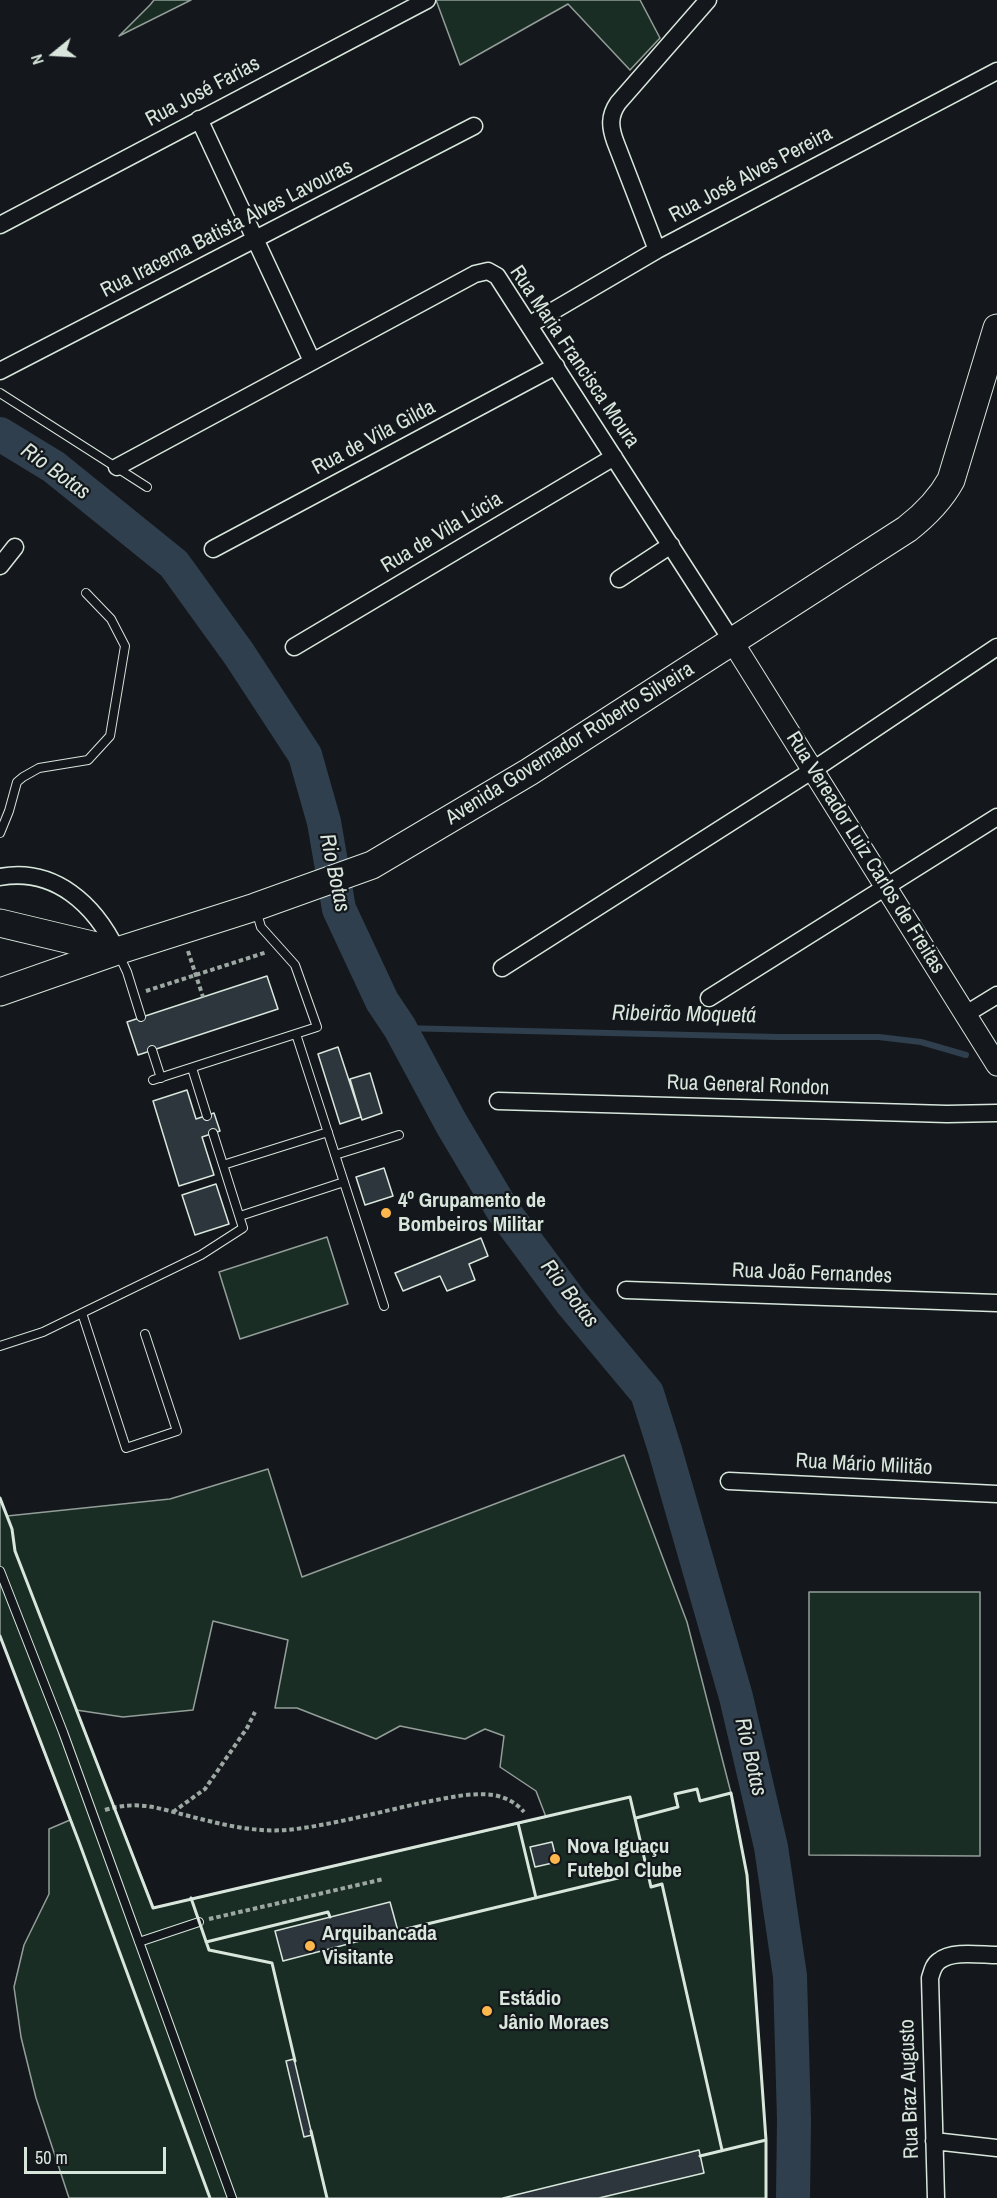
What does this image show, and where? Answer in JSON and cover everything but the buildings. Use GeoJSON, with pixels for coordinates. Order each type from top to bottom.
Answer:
{"type":"FeatureCollection","features":[{"type":"Feature","properties":{"kind":"main road","name":"Avenida Governador Roberto Silveira"},"geometry":{"type":"LineString","coordinates":[[0,992],[117,951],[255,907],[372,865],[529,772],[907,529],[924,516],[939,499],[954,471],[997,328]]}},
{"type":"Feature","properties":{"kind":"main road"},"geometry":{"type":"LineString","coordinates":[[0,923],[117,951]]}},
{"type":"Feature","properties":{"kind":"main road"},"geometry":{"type":"LineString","coordinates":[[34,980],[45,963],[46,951],[41,933]]}},
{"type":"Feature","properties":{"kind":"street","name":"Rua José Farias"},"geometry":{"type":"LineString","coordinates":[[0,225],[427,0]]}},
{"type":"Feature","properties":{"kind":"street"},"geometry":{"type":"LineString","coordinates":[[657,250],[611,130],[611,120],[618,103],[708,0]]}},
{"type":"Feature","properties":{"kind":"street","name":"Rua José Alves Pereira"},"geometry":{"type":"LineString","coordinates":[[529,325],[657,250],[997,71]]}},
{"type":"Feature","properties":{"kind":"street"},"geometry":{"type":"LineString","coordinates":[[199,119],[312,361]]}},
{"type":"Feature","properties":{"kind":"street","name":"Rua Iracema Batista Alves Lavouras"},"geometry":{"type":"LineString","coordinates":[[0,371],[474,126]]}},
{"type":"Feature","properties":{"kind":"street","name":"Rua Maria Francisca Moura"},"geometry":{"type":"LineString","coordinates":[[117,467],[484,271],[497,276],[732,641]]}},
{"type":"Feature","properties":{"kind":"street","name":"Rua de Vila Gilda"},"geometry":{"type":"LineString","coordinates":[[213,549],[556,366]]}},
{"type":"Feature","properties":{"kind":"street","name":"Rua de Vila Lúcia"},"geometry":{"type":"LineString","coordinates":[[294,647],[614,457]]}},
{"type":"Feature","properties":{"kind":"street"},"geometry":{"type":"LineString","coordinates":[[619,579],[671,545]]}},
{"type":"Feature","properties":{"kind":"street"},"geometry":{"type":"LineString","coordinates":[[0,566],[15,547]]}},
{"type":"Feature","properties":{"kind":"street","name":"Rua Vereador Luiz Carlos de Freitas"},"geometry":{"type":"LineString","coordinates":[[732,641],[997,1065]]}},
{"type":"Feature","properties":{"kind":"street"},"geometry":{"type":"LineString","coordinates":[[502,968],[813,770],[997,647]]}},
{"type":"Feature","properties":{"kind":"street"},"geometry":{"type":"LineString","coordinates":[[710,998],[997,817]]}},
{"type":"Feature","properties":{"kind":"street"},"geometry":{"type":"LineString","coordinates":[[0,877],[30,876],[66,888],[82,901],[99,920],[117,951]]}},
{"type":"Feature","properties":{"kind":"street"},"geometry":{"type":"LineString","coordinates":[[966,1014],[997,995]]}},
{"type":"Feature","properties":{"kind":"street","name":"Rua General Rondon"},"geometry":{"type":"LineString","coordinates":[[498,1101],[947,1114],[997,1113]]}},
{"type":"Feature","properties":{"kind":"street","name":"Rua João Fernandes"},"geometry":{"type":"LineString","coordinates":[[626,1290],[997,1303]]}},
{"type":"Feature","properties":{"kind":"street","name":"Rua Mário Militão"},"geometry":{"type":"LineString","coordinates":[[729,1481],[997,1494]]}},
{"type":"Feature","properties":{"kind":"street","name":"Rua Braz Augusto"},"geometry":{"type":"LineString","coordinates":[[936,2198],[930,1978],[934,1966],[946,1957],[997,1955]]}},
{"type":"Feature","properties":{"kind":"street"},"geometry":{"type":"LineString","coordinates":[[934,2141],[997,2148]]}},
{"type":"Feature","properties":{"kind":"lane"},"geometry":{"type":"LineString","coordinates":[[0,393],[147,487]]}},
{"type":"Feature","properties":{"kind":"lane"},"geometry":{"type":"LineString","coordinates":[[0,832],[17,782],[22,777],[39,768],[88,760],[110,736],[125,645],[111,619],[86,593]]}},
{"type":"Feature","properties":{"kind":"lane"},"geometry":{"type":"LineString","coordinates":[[152,1050],[157,1079],[317,1027],[295,965],[261,927],[255,907]]}},
{"type":"Feature","properties":{"kind":"lane"},"geometry":{"type":"LineString","coordinates":[[117,951],[127,972],[141,1017]]}},
{"type":"Feature","properties":{"kind":"lane"},"geometry":{"type":"LineString","coordinates":[[296,1034],[384,1305]]}},
{"type":"Feature","properties":{"kind":"lane"},"geometry":{"type":"LineString","coordinates":[[192,1068],[207,1116]]}},
{"type":"Feature","properties":{"kind":"lane"},"geometry":{"type":"LineString","coordinates":[[223,1165],[328,1132]]}},
{"type":"Feature","properties":{"kind":"lane"},"geometry":{"type":"LineString","coordinates":[[0,1346],[43,1332],[201,1255],[243,1228],[213,1133]]}},
{"type":"Feature","properties":{"kind":"lane"},"geometry":{"type":"LineString","coordinates":[[335,1155],[399,1135]]}},
{"type":"Feature","properties":{"kind":"lane"},"geometry":{"type":"LineString","coordinates":[[240,1216],[344,1182]]}},
{"type":"Feature","properties":{"kind":"lane"},"geometry":{"type":"LineString","coordinates":[[82,1313],[126,1448],[177,1431],[145,1334]]}},
{"type":"Feature","properties":{"kind":"lane"},"geometry":{"type":"LineString","coordinates":[[0,1571],[92,1814],[232,2198]]}},
{"type":"Feature","properties":{"kind":"lane"},"geometry":{"type":"LineString","coordinates":[[139,1942],[199,1922]]}},
{"type":"Feature","properties":{"kind":"path"},"geometry":{"type":"LineString","coordinates":[[181,930],[202,997]]}},
{"type":"Feature","properties":{"kind":"path"},"geometry":{"type":"LineString","coordinates":[[134,995],[280,948]]}},
{"type":"Feature","properties":{"kind":"path"},"geometry":{"type":"LineString","coordinates":[[172,1812],[205,1789],[247,1728],[255,1712]]}},
{"type":"Feature","properties":{"kind":"path"},"geometry":{"type":"LineString","coordinates":[[92,1814],[122,1805],[145,1805],[240,1827],[276,1831],[298,1829],[476,1794],[495,1795],[515,1802],[524,1812]]}},
{"type":"Feature","properties":{"kind":"path"},"geometry":{"type":"LineString","coordinates":[[199,1922],[384,1879]]}},
{"type":"Feature","properties":{"kind":"green space"},"geometry":{"type":"Polygon","coordinates":[[[154,0],[191,0],[119,36],[150,5],[154,0]]]}},
{"type":"Feature","properties":{"kind":"green space"},"geometry":{"type":"Polygon","coordinates":[[[436,0],[640,0],[660,38],[630,70],[568,4],[460,65],[436,0]]]}},
{"type":"Feature","properties":{"kind":"green space"},"geometry":{"type":"Polygon","coordinates":[[[327,1237],[348,1304],[240,1339],[219,1272],[327,1237]]]}},
{"type":"Feature","properties":{"kind":"green space"},"geometry":{"type":"Polygon","coordinates":[[[624,1455],[687,1622],[731,1793],[747,1875],[766,2140],[766,2198],[69,2198],[36,2098],[21,2037],[14,1987],[24,1945],[49,1894],[49,1829],[70,1820],[0,1636],[0,1498],[7,1516],[170,1499],[268,1469],[302,1577],[624,1455]],[[213,1621],[193,1710],[123,1717],[76,1710],[154,1908],[546,1817],[536,1791],[500,1767],[504,1736],[485,1729],[465,1739],[400,1726],[376,1739],[297,1708],[275,1708],[288,1640],[213,1621]]]}},
{"type":"Feature","properties":{"kind":"green space"},"geometry":{"type":"Polygon","coordinates":[[[809,1592],[980,1592],[980,1856],[809,1855],[809,1592]]]}},
{"type":"Feature","properties":{"kind":"waterway","name":"Rio Botas"},"geometry":{"type":"LineString","coordinates":[[0,434],[54,467],[174,564],[239,654],[305,755],[324,822],[339,909],[382,1001],[400,1028],[451,1123],[502,1209],[571,1302],[647,1393],[736,1697],[771,1847],[790,1976],[794,2120],[793,2198]]}},
{"type":"Feature","properties":{"kind":"waterway","name":"Ribeirão Moquetá"},"geometry":{"type":"LineString","coordinates":[[400,1028],[777,1037],[879,1037],[921,1042],[966,1055]]}},
{"type":"Feature","properties":{"kind":"wall"},"geometry":{"type":"LineString","coordinates":[[0,1498],[12,1529],[15,1551],[153,1908],[630,1797],[651,1887],[662,1884],[722,2150]]}},
{"type":"Feature","properties":{"kind":"wall"},"geometry":{"type":"LineString","coordinates":[[0,1636],[79,1842],[210,2198]]}},
{"type":"Feature","properties":{"kind":"wall"},"geometry":{"type":"LineString","coordinates":[[636,1818],[678,1807],[675,1794],[697,1789],[700,1801],[731,1793],[747,1875],[766,2140],[766,2198]]}},
{"type":"Feature","properties":{"kind":"wall"},"geometry":{"type":"LineString","coordinates":[[518,1823],[536,1898]]}},
{"type":"Feature","properties":{"kind":"wall"},"geometry":{"type":"LineString","coordinates":[[398,1931],[618,1878]]}},
{"type":"Feature","properties":{"kind":"wall"},"geometry":{"type":"LineString","coordinates":[[191,1898],[209,1950],[272,1963],[295,2061]]}},
{"type":"Feature","properties":{"kind":"wall"},"geometry":{"type":"LineString","coordinates":[[206,1942],[328,1912],[330,1917]]}},
{"type":"Feature","properties":{"kind":"wall"},"geometry":{"type":"LineString","coordinates":[[311,2131],[327,2198]]}},
{"type":"Feature","properties":{"kind":"wall"},"geometry":{"type":"LineString","coordinates":[[700,2156],[766,2140]]}},
{"type":"Feature","properties":{"kind":"place","name":"4º Grupamento de Bombeiros Militar"},"geometry":{"type":"Point","coordinates":[386,1213]}},
{"type":"Feature","properties":{"kind":"place","name":"Nova Iguaçu Futebol Clube"},"geometry":{"type":"Point","coordinates":[555,1859]}},
{"type":"Feature","properties":{"kind":"place","name":"Arquibancada Visitante"},"geometry":{"type":"Point","coordinates":[310,1946]}},
{"type":"Feature","properties":{"kind":"place","name":"Estádio Jânio Moraes"},"geometry":{"type":"Point","coordinates":[487,2011]}}]}
